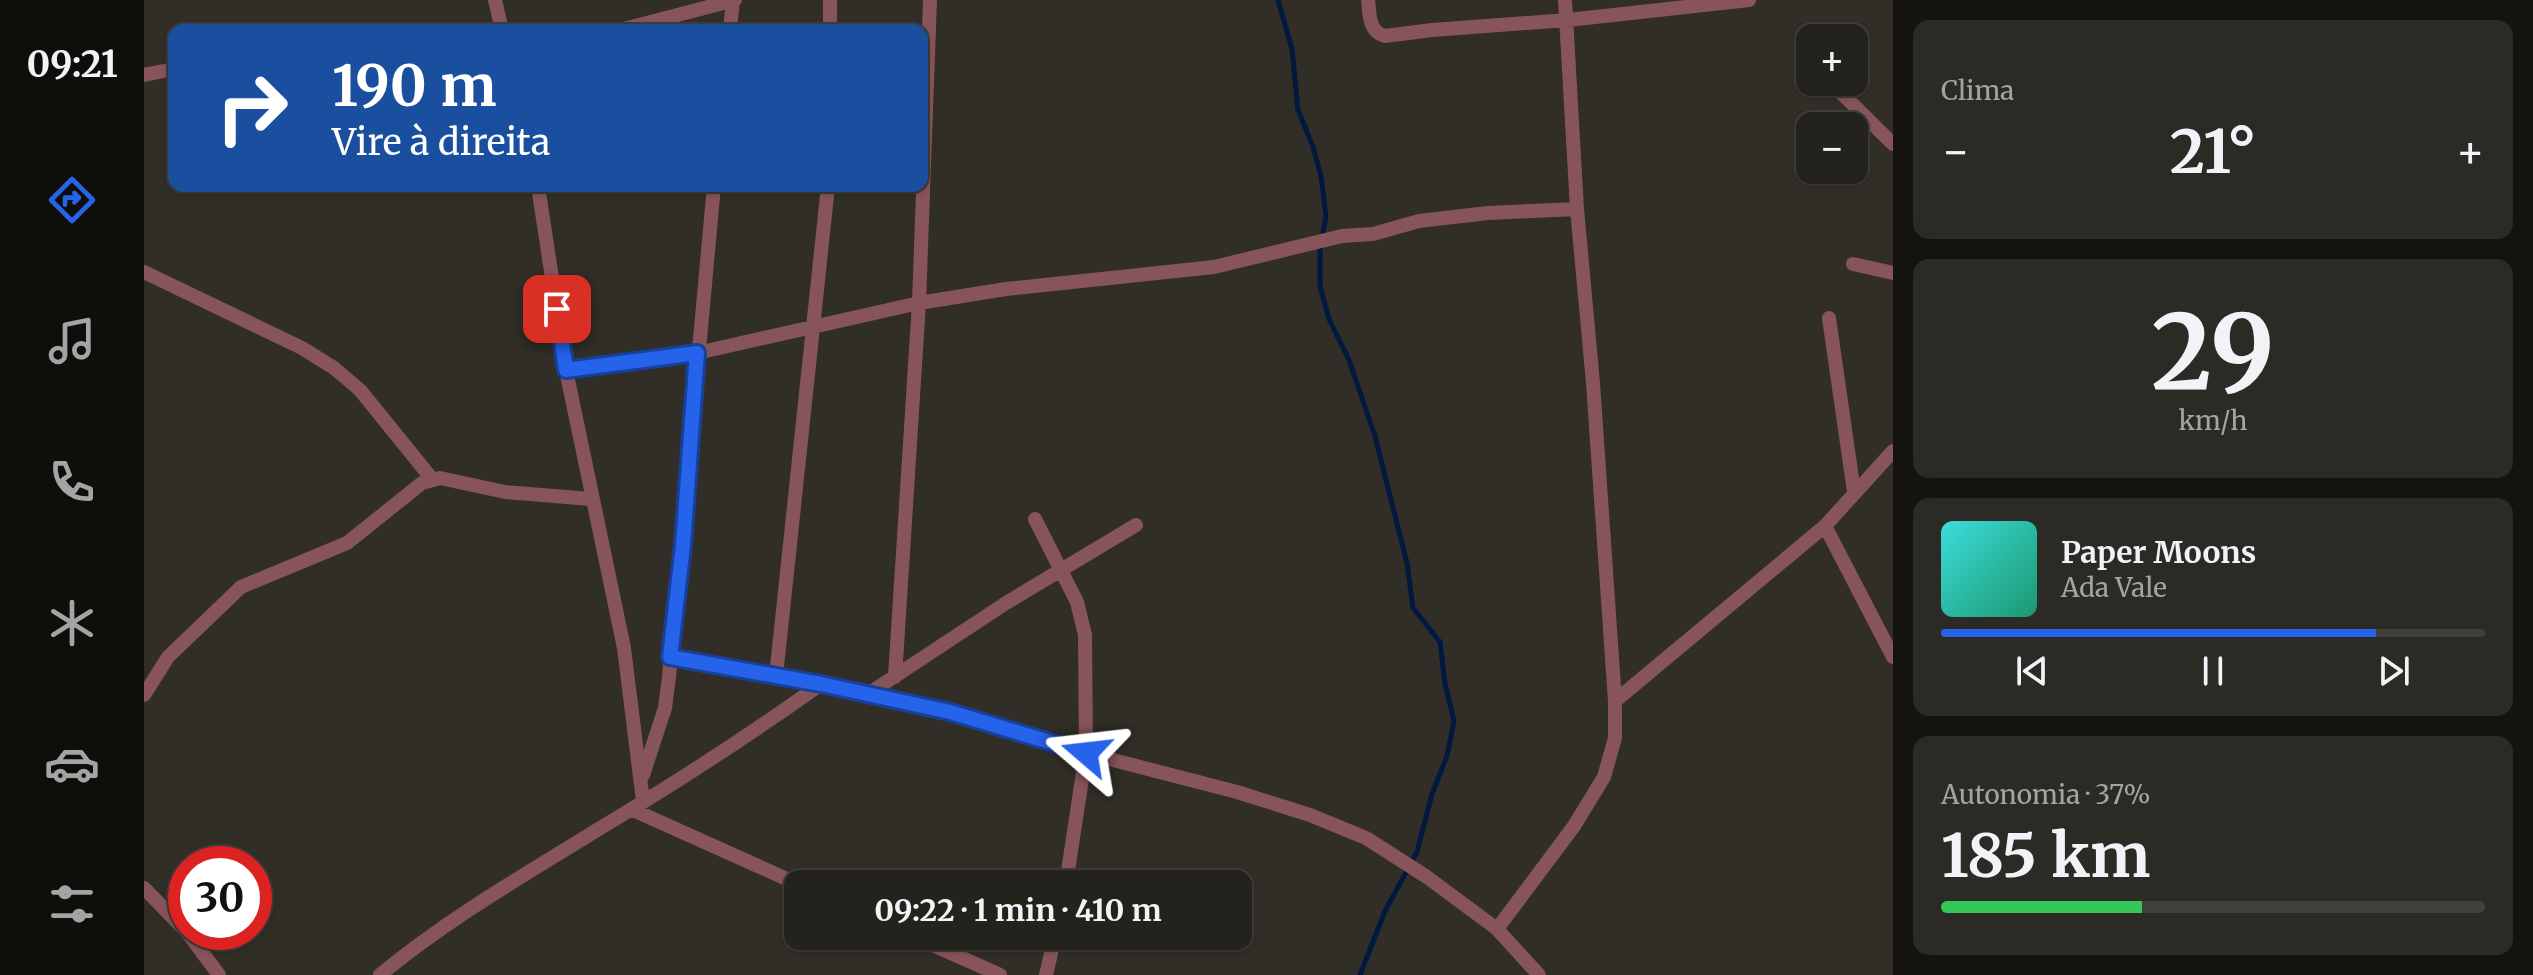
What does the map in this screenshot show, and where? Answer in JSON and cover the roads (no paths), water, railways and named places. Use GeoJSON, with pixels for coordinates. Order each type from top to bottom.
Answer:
{"type":"FeatureCollection","features":[{"type":"Feature","properties":{"kind":"street"},"geometry":{"type":"LineString","coordinates":[[495,0],[501,24]]}},
{"type":"Feature","properties":{"kind":"street"},"geometry":{"type":"LineString","coordinates":[[643,24],[734,0],[731,24]]}},
{"type":"Feature","properties":{"kind":"street"},"geometry":{"type":"LineString","coordinates":[[830,0],[830,24]]}},
{"type":"Feature","properties":{"kind":"street"},"geometry":{"type":"LineString","coordinates":[[928,55],[930,0]]}},
{"type":"Feature","properties":{"kind":"street"},"geometry":{"type":"LineString","coordinates":[[1368,0],[1373,29],[1385,36],[1749,0]]}},
{"type":"Feature","properties":{"kind":"street"},"geometry":{"type":"LineString","coordinates":[[1497,929],[1574,826],[1604,777],[1615,738],[1615,701],[1593,383],[1577,209],[1565,0]]}},
{"type":"Feature","properties":{"kind":"street"},"geometry":{"type":"LineString","coordinates":[[144,75],[168,70]]}},
{"type":"Feature","properties":{"kind":"street"},"geometry":{"type":"LineString","coordinates":[[1844,96],[1893,144]]}},
{"type":"Feature","properties":{"kind":"street"},"geometry":{"type":"LineString","coordinates":[[539,192],[566,370],[624,648],[642,779]]}},
{"type":"Feature","properties":{"kind":"street"},"geometry":{"type":"LineString","coordinates":[[637,805],[642,779],[665,708],[683,545],[697,353],[713,192]]}},
{"type":"Feature","properties":{"kind":"street"},"geometry":{"type":"LineString","coordinates":[[776,676],[827,192]]}},
{"type":"Feature","properties":{"kind":"street"},"geometry":{"type":"LineString","coordinates":[[895,677],[923,192]]}},
{"type":"Feature","properties":{"kind":"street"},"geometry":{"type":"LineString","coordinates":[[566,370],[697,353],[812,325],[1006,289],[1214,267],[1342,236],[1373,234],[1419,221],[1488,213],[1577,209]]}},
{"type":"Feature","properties":{"kind":"street"},"geometry":{"type":"LineString","coordinates":[[1853,264],[1893,273]]}},
{"type":"Feature","properties":{"kind":"street"},"geometry":{"type":"LineString","coordinates":[[144,272],[302,348],[334,368],[360,390],[432,479]]}},
{"type":"Feature","properties":{"kind":"street"},"geometry":{"type":"LineString","coordinates":[[1829,318],[1854,492]]}},
{"type":"Feature","properties":{"kind":"street"},"geometry":{"type":"LineString","coordinates":[[1615,701],[1825,526],[1893,451]]}},
{"type":"Feature","properties":{"kind":"street"},"geometry":{"type":"LineString","coordinates":[[144,695],[168,657],[241,587],[347,543],[422,483],[440,478],[505,492],[591,499]]}},
{"type":"Feature","properties":{"kind":"street"},"geometry":{"type":"LineString","coordinates":[[1035,519],[1077,602],[1085,635],[1086,753],[1068,870]]}},
{"type":"Feature","properties":{"kind":"street"},"geometry":{"type":"LineString","coordinates":[[868,694],[1060,570],[1136,525]]}},
{"type":"Feature","properties":{"kind":"street"},"geometry":{"type":"LineString","coordinates":[[1825,526],[1893,657]]}},
{"type":"Feature","properties":{"kind":"street"},"geometry":{"type":"LineString","coordinates":[[670,657],[821,684],[950,712],[1310,815],[1366,838],[1397,856],[1497,929],[1539,975]]}},
{"type":"Feature","properties":{"kind":"street"},"geometry":{"type":"LineString","coordinates":[[380,975],[476,904],[637,805],[821,684]]}},
{"type":"Feature","properties":{"kind":"street"},"geometry":{"type":"LineString","coordinates":[[637,805],[784,877]]}},
{"type":"Feature","properties":{"kind":"street"},"geometry":{"type":"LineString","coordinates":[[144,888],[168,913]]}},
{"type":"Feature","properties":{"kind":"street"},"geometry":{"type":"LineString","coordinates":[[200,950],[219,975]]}},
{"type":"Feature","properties":{"kind":"street"},"geometry":{"type":"LineString","coordinates":[[944,950],[1000,975]]}},
{"type":"Feature","properties":{"kind":"street"},"geometry":{"type":"LineString","coordinates":[[1046,975],[1052,950]]}},
{"type":"Feature","properties":{"kind":"waterway"},"geometry":{"type":"LineString","coordinates":[[1278,0],[1292,49],[1298,110],[1321,176],[1326,216],[1320,250],[1320,286],[1329,319],[1349,360],[1375,436],[1407,563],[1413,608],[1440,642],[1445,684],[1454,721],[1447,756],[1432,794],[1417,852],[1385,911],[1360,975]]}}]}
